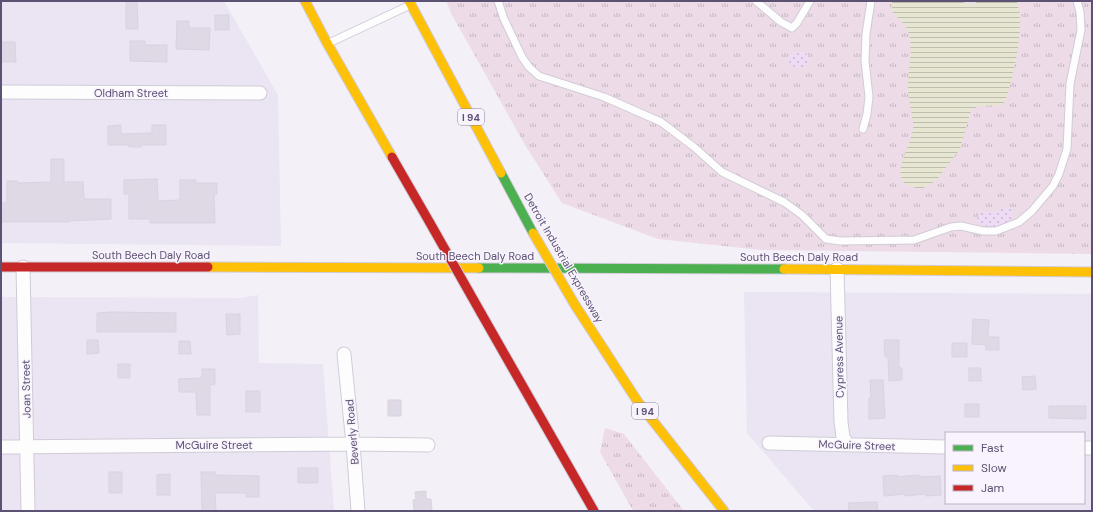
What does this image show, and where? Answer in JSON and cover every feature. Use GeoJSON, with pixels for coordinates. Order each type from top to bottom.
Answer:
{"type":"FeatureCollection","features":[{"type":"Feature","properties":{"kind":"main road"},"geometry":{"type":"LineString","coordinates":[[305,1],[327,44],[594,511]]}},
{"type":"Feature","properties":{"kind":"main road","name":"Detroit Industrial Expressway"},"geometry":{"type":"LineString","coordinates":[[410,3],[533,233],[575,305],[638,402],[724,511]]}},
{"type":"Feature","properties":{"kind":"main road","name":"South Beech Daly Road"},"geometry":{"type":"LineString","coordinates":[[1,267],[838,268],[1092,272]]}},
{"type":"Feature","properties":{"kind":"street","name":"Oldham Street"},"geometry":{"type":"LineString","coordinates":[[1,92],[260,93]]}},
{"type":"Feature","properties":{"kind":"street","name":"Joan Street"},"geometry":{"type":"LineString","coordinates":[[23,267],[28,511]]}},
{"type":"Feature","properties":{"kind":"street","name":"Cypress Avenue"},"geometry":{"type":"LineString","coordinates":[[838,268],[841,422],[842,437],[847,444]]}},
{"type":"Feature","properties":{"kind":"street","name":"Beverly Road"},"geometry":{"type":"LineString","coordinates":[[344,354],[358,511]]}},
{"type":"Feature","properties":{"kind":"street","name":"McGuire Street"},"geometry":{"type":"LineString","coordinates":[[769,443],[945,447]]}},
{"type":"Feature","properties":{"kind":"street","name":"McGuire Street"},"geometry":{"type":"LineString","coordinates":[[1,447],[353,444],[428,445]]}},
{"type":"Feature","properties":{"kind":"lane"},"geometry":{"type":"LineString","coordinates":[[498,1],[504,19],[522,57],[528,67],[539,76],[604,97],[661,122],[680,136],[722,172],[784,202],[802,215],[826,239],[840,242],[914,240],[952,227],[961,226],[983,231],[996,231],[1019,222],[1032,211],[1052,186],[1059,174],[1066,149],[1070,84],[1081,30],[1080,12],[1077,1]]}},
{"type":"Feature","properties":{"kind":"lane"},"geometry":{"type":"LineString","coordinates":[[756,1],[776,18],[792,28],[797,23],[810,1]]}},
{"type":"Feature","properties":{"kind":"lane"},"geometry":{"type":"LineString","coordinates":[[863,129],[869,98],[865,61],[866,34],[870,1]]}},
{"type":"Feature","properties":{"kind":"lane"},"geometry":{"type":"LineString","coordinates":[[327,44],[410,3]]}},
{"type":"Feature","properties":{"kind":"shaded area"},"geometry":{"type":"Polygon","coordinates":[[[1,1],[224,1],[278,95],[281,246],[1,243],[1,1]]]}},
{"type":"Feature","properties":{"kind":"shaded area"},"geometry":{"type":"Polygon","coordinates":[[[892,1],[961,1],[975,4],[977,1],[1017,1],[1019,11],[1020,23],[1018,50],[1006,99],[1002,105],[979,106],[971,110],[960,149],[938,178],[931,184],[921,189],[906,184],[901,177],[901,166],[913,130],[913,119],[908,88],[911,50],[909,35],[906,27],[892,11],[892,1]]]}},
{"type":"Feature","properties":{"kind":"shaded area"},"geometry":{"type":"Polygon","coordinates":[[[744,292],[1092,294],[1092,511],[814,511],[747,433],[744,292]]]}},
{"type":"Feature","properties":{"kind":"shaded area"},"geometry":{"type":"Polygon","coordinates":[[[258,295],[259,363],[323,364],[334,511],[1,511],[1,297],[240,298],[258,295]]]}},
{"type":"Feature","properties":{"kind":"green space"},"geometry":{"type":"Polygon","coordinates":[[[446,1],[1092,1],[1092,254],[761,250],[658,239],[562,203],[525,145],[452,15],[446,1]]]}},
{"type":"Feature","properties":{"kind":"green space"},"geometry":{"type":"Polygon","coordinates":[[[605,428],[624,434],[684,511],[633,511],[600,452],[605,428]]]}},
{"type":"Feature","properties":{"kind":"sand"},"geometry":{"type":"Polygon","coordinates":[[[795,52],[802,52],[808,55],[806,65],[799,68],[791,65],[788,57],[795,52]]]}},
{"type":"Feature","properties":{"kind":"sand"},"geometry":{"type":"Polygon","coordinates":[[[1007,206],[1013,210],[1011,220],[1008,222],[999,226],[986,226],[978,222],[977,219],[980,213],[996,212],[1007,206]]]}},
{"type":"Feature","properties":{"kind":"building"},"geometry":{"type":"Polygon","coordinates":[[[126,1],[137,1],[138,29],[126,29],[126,1]]]}},
{"type":"Feature","properties":{"kind":"building"},"geometry":{"type":"Polygon","coordinates":[[[215,15],[229,15],[229,30],[215,30],[215,15]]]}},
{"type":"Feature","properties":{"kind":"building"},"geometry":{"type":"Polygon","coordinates":[[[177,21],[189,21],[189,28],[210,28],[209,50],[176,49],[177,21]]]}},
{"type":"Feature","properties":{"kind":"building"},"geometry":{"type":"Polygon","coordinates":[[[130,41],[145,41],[145,45],[167,45],[167,62],[130,61],[130,41]]]}},
{"type":"Feature","properties":{"kind":"building"},"geometry":{"type":"Polygon","coordinates":[[[1,42],[15,42],[16,62],[1,62],[1,42]]]}},
{"type":"Feature","properties":{"kind":"building"},"geometry":{"type":"Polygon","coordinates":[[[121,125],[121,134],[152,133],[152,125],[166,125],[166,145],[141,145],[141,147],[129,147],[129,145],[108,145],[108,126],[121,125]]]}},
{"type":"Feature","properties":{"kind":"building"},"geometry":{"type":"Polygon","coordinates":[[[51,159],[64,159],[64,182],[83,182],[84,199],[111,199],[111,219],[69,222],[1,222],[1,203],[7,203],[7,181],[18,181],[18,183],[51,182],[51,159]]]}},
{"type":"Feature","properties":{"kind":"building"},"geometry":{"type":"Polygon","coordinates":[[[157,179],[158,201],[180,200],[180,180],[196,180],[196,183],[217,183],[217,194],[214,194],[215,223],[150,223],[150,219],[129,219],[129,194],[124,194],[124,180],[157,179]]]}},
{"type":"Feature","properties":{"kind":"building"},"geometry":{"type":"Polygon","coordinates":[[[97,313],[176,313],[176,332],[97,332],[97,313]]]}},
{"type":"Feature","properties":{"kind":"building"},"geometry":{"type":"Polygon","coordinates":[[[226,314],[240,314],[240,334],[227,335],[226,314]]]}},
{"type":"Feature","properties":{"kind":"building"},"geometry":{"type":"Polygon","coordinates":[[[973,319],[989,320],[988,337],[999,337],[999,350],[986,350],[986,345],[972,344],[973,319]]]}},
{"type":"Feature","properties":{"kind":"building"},"geometry":{"type":"Polygon","coordinates":[[[87,340],[98,340],[99,353],[87,354],[87,340]]]}},
{"type":"Feature","properties":{"kind":"building"},"geometry":{"type":"Polygon","coordinates":[[[884,340],[899,340],[899,368],[902,368],[902,380],[889,381],[888,357],[885,357],[884,340]]]}},
{"type":"Feature","properties":{"kind":"building"},"geometry":{"type":"Polygon","coordinates":[[[179,341],[190,341],[191,354],[179,354],[179,341]]]}},
{"type":"Feature","properties":{"kind":"building"},"geometry":{"type":"Polygon","coordinates":[[[952,343],[967,343],[967,357],[952,357],[952,343]]]}},
{"type":"Feature","properties":{"kind":"building"},"geometry":{"type":"Polygon","coordinates":[[[118,364],[130,364],[130,378],[118,378],[118,364]]]}},
{"type":"Feature","properties":{"kind":"building"},"geometry":{"type":"Polygon","coordinates":[[[969,368],[981,368],[981,381],[969,381],[969,368]]]}},
{"type":"Feature","properties":{"kind":"building"},"geometry":{"type":"Polygon","coordinates":[[[202,369],[215,369],[215,384],[210,385],[210,415],[197,415],[196,392],[179,392],[179,379],[202,378],[202,369]]]}},
{"type":"Feature","properties":{"kind":"building"},"geometry":{"type":"Polygon","coordinates":[[[1035,376],[1036,389],[1023,390],[1022,377],[1035,376]]]}},
{"type":"Feature","properties":{"kind":"building"},"geometry":{"type":"Polygon","coordinates":[[[870,380],[883,380],[885,418],[869,419],[869,398],[871,398],[870,380]]]}},
{"type":"Feature","properties":{"kind":"building"},"geometry":{"type":"Polygon","coordinates":[[[246,391],[260,391],[260,412],[246,412],[246,391]]]}},
{"type":"Feature","properties":{"kind":"building"},"geometry":{"type":"Polygon","coordinates":[[[388,400],[401,400],[401,416],[388,416],[388,400]]]}},
{"type":"Feature","properties":{"kind":"building"},"geometry":{"type":"Polygon","coordinates":[[[965,404],[979,404],[979,417],[965,417],[965,404]]]}},
{"type":"Feature","properties":{"kind":"building"},"geometry":{"type":"Polygon","coordinates":[[[1049,406],[1086,406],[1086,419],[1049,418],[1049,406]]]}},
{"type":"Feature","properties":{"kind":"building"},"geometry":{"type":"Polygon","coordinates":[[[298,468],[318,468],[318,483],[298,483],[298,468]]]}},
{"type":"Feature","properties":{"kind":"building"},"geometry":{"type":"Polygon","coordinates":[[[109,472],[122,472],[122,493],[109,493],[109,472]]]}},
{"type":"Feature","properties":{"kind":"building"},"geometry":{"type":"Polygon","coordinates":[[[201,472],[215,472],[215,475],[259,476],[259,497],[246,497],[246,493],[215,493],[216,511],[202,511],[201,472]]]}},
{"type":"Feature","properties":{"kind":"building"},"geometry":{"type":"Polygon","coordinates":[[[170,474],[170,495],[157,495],[157,475],[170,474]]]}},
{"type":"Feature","properties":{"kind":"building"},"geometry":{"type":"Polygon","coordinates":[[[897,475],[897,477],[919,475],[919,477],[940,476],[941,495],[926,496],[926,494],[905,496],[905,494],[884,496],[883,476],[897,475]]]}},
{"type":"Feature","properties":{"kind":"building"},"geometry":{"type":"Polygon","coordinates":[[[426,491],[426,499],[431,499],[432,511],[414,511],[413,500],[416,500],[415,492],[426,491]]]}},
{"type":"Feature","properties":{"kind":"building"},"geometry":{"type":"Polygon","coordinates":[[[877,502],[878,511],[849,511],[848,503],[877,502]]]}},
{"type":"Feature","properties":{"kind":"traffic: fast"},"geometry":{"type":"LineString","coordinates":[[501,173],[533,233]]}},
{"type":"Feature","properties":{"kind":"traffic: fast"},"geometry":{"type":"LineString","coordinates":[[479,268],[784,269]]}},
{"type":"Feature","properties":{"kind":"traffic: slow"},"geometry":{"type":"LineString","coordinates":[[305,1],[327,43],[392,157]]}},
{"type":"Feature","properties":{"kind":"traffic: slow"},"geometry":{"type":"LineString","coordinates":[[409,1],[501,173]]}},
{"type":"Feature","properties":{"kind":"traffic: slow"},"geometry":{"type":"LineString","coordinates":[[533,233],[575,305]]}},
{"type":"Feature","properties":{"kind":"traffic: slow"},"geometry":{"type":"LineString","coordinates":[[208,267],[479,268]]}},
{"type":"Feature","properties":{"kind":"traffic: slow"},"geometry":{"type":"LineString","coordinates":[[784,269],[1092,272]]}},
{"type":"Feature","properties":{"kind":"traffic: slow"},"geometry":{"type":"LineString","coordinates":[[575,305],[638,402],[724,511]]}},
{"type":"Feature","properties":{"kind":"traffic: jam"},"geometry":{"type":"LineString","coordinates":[[392,157],[430,223]]}},
{"type":"Feature","properties":{"kind":"traffic: jam"},"geometry":{"type":"LineString","coordinates":[[430,223],[481,313]]}},
{"type":"Feature","properties":{"kind":"traffic: jam"},"geometry":{"type":"LineString","coordinates":[[1,267],[208,267]]}},
{"type":"Feature","properties":{"kind":"traffic: jam"},"geometry":{"type":"LineString","coordinates":[[481,313],[594,511]]}}]}
